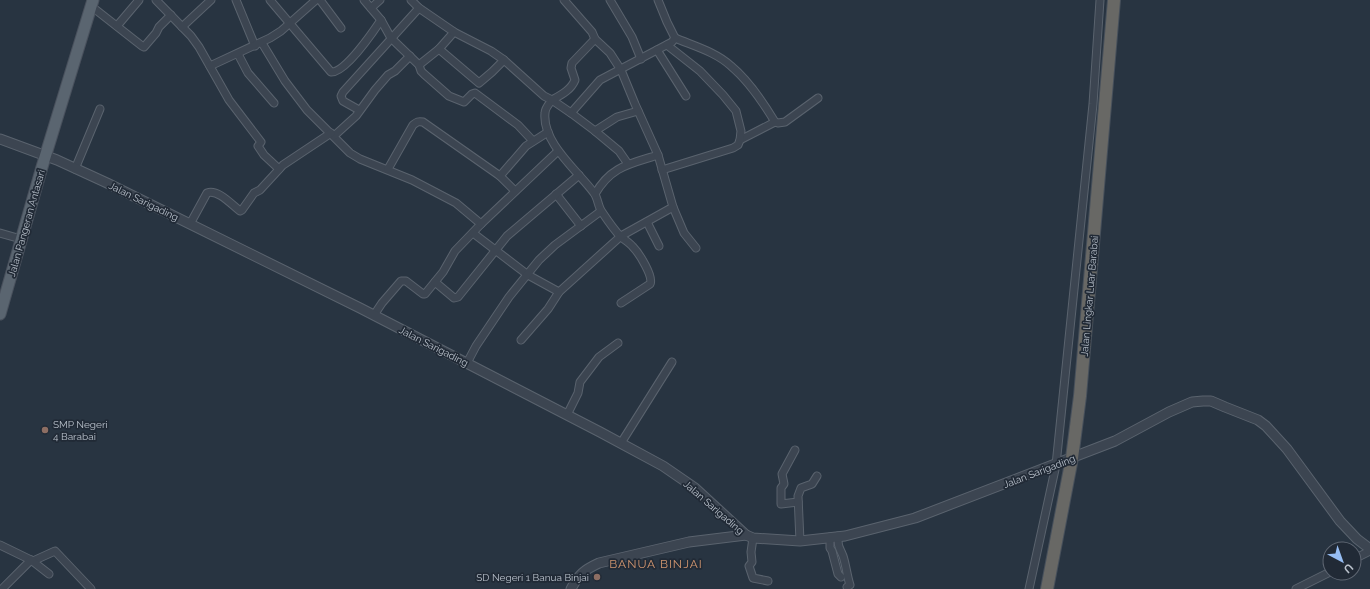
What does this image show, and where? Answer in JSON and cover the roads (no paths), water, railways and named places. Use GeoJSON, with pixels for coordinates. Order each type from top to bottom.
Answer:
{"type":"FeatureCollection","features":[{"type":"Feature","properties":{"kind":"highway","name":"Jalan Lingkar Luar Barabai"},"geometry":{"type":"LineString","coordinates":[[1047,589],[1072,458],[1080,396],[1114,0]]}},
{"type":"Feature","properties":{"kind":"main road","name":"Jalan Pangeran Antasari"},"geometry":{"type":"LineString","coordinates":[[1,309],[45,156],[92,3]]}},
{"type":"Feature","properties":{"kind":"street"},"geometry":{"type":"LineString","coordinates":[[117,26],[138,0]]}},
{"type":"Feature","properties":{"kind":"street"},"geometry":{"type":"LineString","coordinates":[[156,0],[199,47],[229,100],[261,142],[258,146],[264,155],[280,169]]}},
{"type":"Feature","properties":{"kind":"street"},"geometry":{"type":"LineString","coordinates":[[182,27],[211,0]]}},
{"type":"Feature","properties":{"kind":"street"},"geometry":{"type":"LineString","coordinates":[[236,0],[255,46]]}},
{"type":"Feature","properties":{"kind":"street"},"geometry":{"type":"LineString","coordinates":[[270,0],[330,72],[339,69],[346,62],[368,39],[381,20]]}},
{"type":"Feature","properties":{"kind":"street"},"geometry":{"type":"LineString","coordinates":[[210,66],[262,43],[281,31],[316,0]]}},
{"type":"Feature","properties":{"kind":"street"},"geometry":{"type":"LineString","coordinates":[[320,0],[341,28]]}},
{"type":"Feature","properties":{"kind":"street"},"geometry":{"type":"LineString","coordinates":[[364,0],[381,20],[392,38],[419,65],[421,71],[449,96],[464,102],[472,94],[475,94],[518,125],[533,141]]}},
{"type":"Feature","properties":{"kind":"street"},"geometry":{"type":"LineString","coordinates":[[371,8],[380,0]]}},
{"type":"Feature","properties":{"kind":"street"},"geometry":{"type":"LineString","coordinates":[[411,0],[419,8],[454,32],[491,51],[504,60],[544,96],[571,113],[619,151],[628,164]]}},
{"type":"Feature","properties":{"kind":"street"},"geometry":{"type":"LineString","coordinates":[[564,0],[592,32],[595,39],[610,53],[621,70],[658,155],[673,207],[684,233],[696,248]]}},
{"type":"Feature","properties":{"kind":"street"},"geometry":{"type":"LineString","coordinates":[[610,0],[632,37],[641,59]]}},
{"type":"Feature","properties":{"kind":"street"},"geometry":{"type":"LineString","coordinates":[[658,0],[667,22],[676,38],[714,55],[731,65],[751,86],[775,122]]}},
{"type":"Feature","properties":{"kind":"street"},"geometry":{"type":"LineString","coordinates":[[1029,589],[1056,465],[1093,104],[1100,0]]}},
{"type":"Feature","properties":{"kind":"street"},"geometry":{"type":"LineString","coordinates":[[92,3],[117,26],[144,47],[159,27],[171,15]]}},
{"type":"Feature","properties":{"kind":"street"},"geometry":{"type":"LineString","coordinates":[[359,110],[343,101],[341,96],[346,88],[419,8]]}},
{"type":"Feature","properties":{"kind":"street"},"geometry":{"type":"LineString","coordinates":[[419,65],[439,49],[454,32]]}},
{"type":"Feature","properties":{"kind":"street"},"geometry":{"type":"LineString","coordinates":[[571,113],[600,80],[641,59],[676,38]]}},
{"type":"Feature","properties":{"kind":"street"},"geometry":{"type":"LineString","coordinates":[[595,39],[572,63],[575,80],[573,84],[565,93],[552,100],[545,113],[548,132],[558,151],[595,194],[601,211],[621,236],[633,247],[645,265],[652,283],[634,296],[621,302]]}},
{"type":"Feature","properties":{"kind":"street"},"geometry":{"type":"LineString","coordinates":[[262,43],[285,81],[307,110],[350,153],[360,159],[388,169],[412,180],[456,203],[481,224]]}},
{"type":"Feature","properties":{"kind":"street"},"geometry":{"type":"LineString","coordinates":[[662,170],[733,148],[738,145],[741,131],[736,111],[723,95],[700,71],[666,45]]}},
{"type":"Feature","properties":{"kind":"street"},"geometry":{"type":"LineString","coordinates":[[439,49],[479,83],[504,60]]}},
{"type":"Feature","properties":{"kind":"street"},"geometry":{"type":"LineString","coordinates":[[657,50],[686,96]]}},
{"type":"Feature","properties":{"kind":"street"},"geometry":{"type":"LineString","coordinates":[[238,54],[248,73],[274,103]]}},
{"type":"Feature","properties":{"kind":"street"},"geometry":{"type":"LineString","coordinates":[[190,224],[207,193],[211,191],[241,211],[254,193],[260,190],[293,158],[332,135],[356,116],[359,110],[388,75],[395,71],[410,56]]}},
{"type":"Feature","properties":{"kind":"street"},"geometry":{"type":"LineString","coordinates":[[740,140],[775,122],[785,122],[818,98]]}},
{"type":"Feature","properties":{"kind":"street"},"geometry":{"type":"LineString","coordinates":[[75,169],[100,109]]}},
{"type":"Feature","properties":{"kind":"street"},"geometry":{"type":"LineString","coordinates":[[595,131],[617,117],[638,111]]}},
{"type":"Feature","properties":{"kind":"street"},"geometry":{"type":"LineString","coordinates":[[388,169],[413,126],[420,121],[442,134],[500,176],[515,191]]}},
{"type":"Feature","properties":{"kind":"street"},"geometry":{"type":"LineString","coordinates":[[500,176],[526,146],[548,132]]}},
{"type":"Feature","properties":{"kind":"street","name":"Jalan Sarigading"},"geometry":{"type":"LineString","coordinates":[[0,139],[45,156],[107,183],[374,315],[621,443],[663,466],[695,488],[749,536],[800,541],[834,537],[915,518],[1056,465],[1115,440],[1169,412],[1192,402],[1211,401],[1258,420],[1266,426],[1287,449],[1340,521],[1370,550]]}},
{"type":"Feature","properties":{"kind":"street"},"geometry":{"type":"LineString","coordinates":[[374,315],[401,281],[406,282],[423,294],[427,293],[456,251],[481,224],[558,151]]}},
{"type":"Feature","properties":{"kind":"street"},"geometry":{"type":"LineString","coordinates":[[595,194],[600,185],[612,172],[628,164],[658,155]]}},
{"type":"Feature","properties":{"kind":"street"},"geometry":{"type":"LineString","coordinates":[[435,282],[456,298],[507,236],[579,175]]}},
{"type":"Feature","properties":{"kind":"street"},"geometry":{"type":"LineString","coordinates":[[556,194],[581,226]]}},
{"type":"Feature","properties":{"kind":"street"},"geometry":{"type":"LineString","coordinates":[[521,340],[548,308],[559,292],[621,236],[673,207]]}},
{"type":"Feature","properties":{"kind":"street"},"geometry":{"type":"LineString","coordinates":[[467,363],[473,350],[509,297],[539,260],[555,245],[601,211]]}},
{"type":"Feature","properties":{"kind":"street"},"geometry":{"type":"LineString","coordinates":[[647,222],[659,246]]}},
{"type":"Feature","properties":{"kind":"street"},"geometry":{"type":"LineString","coordinates":[[0,233],[22,238]]}},
{"type":"Feature","properties":{"kind":"street"},"geometry":{"type":"LineString","coordinates":[[473,233],[528,275],[559,292]]}},
{"type":"Feature","properties":{"kind":"street"},"geometry":{"type":"LineString","coordinates":[[567,415],[578,393],[580,382],[599,357],[618,343]]}},
{"type":"Feature","properties":{"kind":"street"},"geometry":{"type":"LineString","coordinates":[[621,443],[672,362]]}},
{"type":"Feature","properties":{"kind":"street"},"geometry":{"type":"LineString","coordinates":[[794,450],[782,474],[784,484],[781,488],[781,504],[798,502]]}},
{"type":"Feature","properties":{"kind":"street"},"geometry":{"type":"LineString","coordinates":[[800,541],[798,496],[801,488],[812,484],[817,476]]}},
{"type":"Feature","properties":{"kind":"street"},"geometry":{"type":"LineString","coordinates":[[571,589],[582,572],[599,563],[689,542],[749,536],[752,562],[749,566],[753,578],[768,580]]}},
{"type":"Feature","properties":{"kind":"street"},"geometry":{"type":"LineString","coordinates":[[834,537],[830,548],[838,574],[841,577]]}},
{"type":"Feature","properties":{"kind":"street"},"geometry":{"type":"LineString","coordinates":[[834,537],[843,556],[846,576],[850,585],[847,587]]}},
{"type":"Feature","properties":{"kind":"street"},"geometry":{"type":"LineString","coordinates":[[0,545],[32,560],[49,574]]}},
{"type":"Feature","properties":{"kind":"street"},"geometry":{"type":"LineString","coordinates":[[2,589],[32,560],[55,551],[90,589]]}},
{"type":"Feature","properties":{"kind":"street"},"geometry":{"type":"LineString","coordinates":[[1296,589],[1322,576]]}},
{"type":"Feature","properties":{"kind":"place","name":"SMP Negeri 4 Barabai"},"geometry":{"type":"Point","coordinates":[45,430]}},
{"type":"Feature","properties":{"kind":"place","name":"SD Negeri 1 Banua Binjai"},"geometry":{"type":"Point","coordinates":[597,577]}},
{"type":"Feature","properties":{"kind":"district","name":"BANUA BINJAI"},"geometry":{"type":"Point","coordinates":[656,564]}}]}
